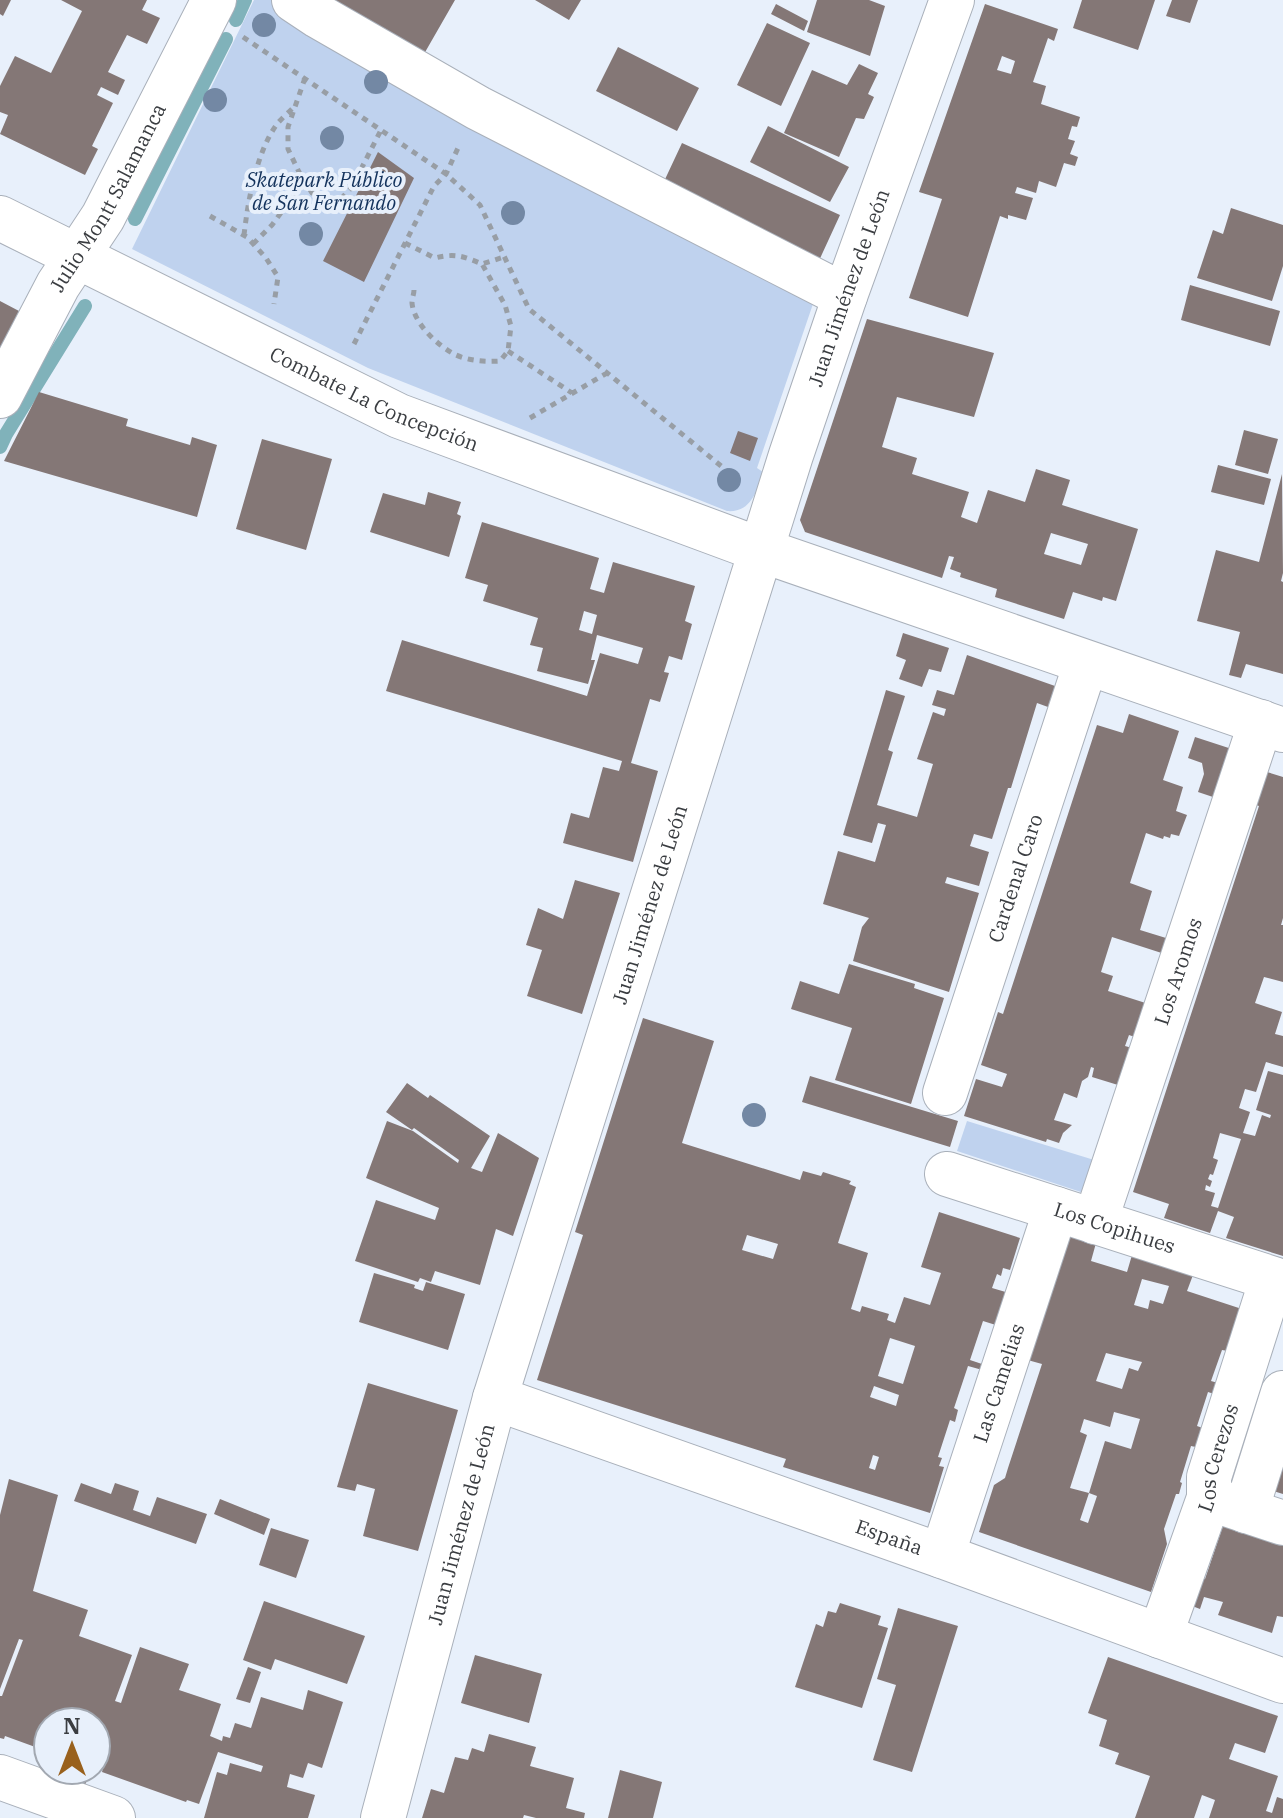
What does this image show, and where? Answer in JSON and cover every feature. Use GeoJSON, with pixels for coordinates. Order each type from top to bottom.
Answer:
{"type":"FeatureCollection","features":[{"type":"Feature","properties":{"kind":"street"},"geometry":{"type":"LineString","coordinates":[[294,0],[478,108],[845,296]]}},
{"type":"Feature","properties":{"kind":"street","name":"Juan Jiménez de León"},"geometry":{"type":"LineString","coordinates":[[383,1818],[495,1398],[774,508],[845,296],[952,0]]}},
{"type":"Feature","properties":{"kind":"street","name":"Julio Montt Salamanca"},"geometry":{"type":"LineString","coordinates":[[0,396],[58,285],[103,217],[224,15]]}},
{"type":"Feature","properties":{"kind":"street","name":"Combate La Concepción"},"geometry":{"type":"LineString","coordinates":[[0,218],[399,416],[761,550]]}},
{"type":"Feature","properties":{"kind":"street"},"geometry":{"type":"LineString","coordinates":[[761,550],[1272,726]]}},
{"type":"Feature","properties":{"kind":"street","name":"Cardenal Caro"},"geometry":{"type":"LineString","coordinates":[[945,1093],[1086,663]]}},
{"type":"Feature","properties":{"kind":"street","name":"Los Aromos"},"geometry":{"type":"LineString","coordinates":[[1076,1215],[1272,726]]}},
{"type":"Feature","properties":{"kind":"street","name":"Los Copihues"},"geometry":{"type":"LineString","coordinates":[[947,1174],[1278,1280]]}},
{"type":"Feature","properties":{"kind":"street","name":"Las Camelias"},"geometry":{"type":"LineString","coordinates":[[942,1556],[1076,1215]]}},
{"type":"Feature","properties":{"kind":"street","name":"Los Cerezos"},"geometry":{"type":"LineString","coordinates":[[1246,1511],[1209,1477],[1278,1280]]}},
{"type":"Feature","properties":{"kind":"street","name":"Los Cerezos"},"geometry":{"type":"LineString","coordinates":[[1160,1636],[1246,1511],[1283,1393]]}},
{"type":"Feature","properties":{"kind":"street","name":"España"},"geometry":{"type":"LineString","coordinates":[[495,1398],[1283,1681]]}},
{"type":"Feature","properties":{"kind":"street"},"geometry":{"type":"LineString","coordinates":[[0,1777],[113,1818]]}},
{"type":"Feature","properties":{"kind":"path"},"geometry":{"type":"LineString","coordinates":[[224,15],[305,78],[446,174],[480,205],[529,309],[774,508]]}},
{"type":"Feature","properties":{"kind":"path"},"geometry":{"type":"LineString","coordinates":[[305,78],[288,127],[288,149],[312,193],[338,202],[352,187],[381,130]]}},
{"type":"Feature","properties":{"kind":"path"},"geometry":{"type":"LineString","coordinates":[[244,235],[261,156],[276,125],[295,105]]}},
{"type":"Feature","properties":{"kind":"path"},"geometry":{"type":"LineString","coordinates":[[353,346],[434,186],[446,174],[478,108]]}},
{"type":"Feature","properties":{"kind":"path"},"geometry":{"type":"LineString","coordinates":[[253,244],[272,225],[305,180]]}},
{"type":"Feature","properties":{"kind":"path"},"geometry":{"type":"LineString","coordinates":[[210,216],[244,235],[266,258],[278,277],[274,305]]}},
{"type":"Feature","properties":{"kind":"path"},"geometry":{"type":"LineString","coordinates":[[405,243],[435,258],[450,254],[482,264],[505,305],[511,326],[508,351],[500,361],[483,362],[456,355],[436,341],[421,324],[412,304],[414,290]]}},
{"type":"Feature","properties":{"kind":"path"},"geometry":{"type":"LineString","coordinates":[[482,264],[504,257]]}},
{"type":"Feature","properties":{"kind":"path"},"geometry":{"type":"LineString","coordinates":[[508,351],[572,393]]}},
{"type":"Feature","properties":{"kind":"path"},"geometry":{"type":"LineString","coordinates":[[526,420],[607,373]]}},
{"type":"Feature","properties":{"kind":"green space","name":"Skatepark Público de San Fernando"},"geometry":{"type":"Polygon","coordinates":[[[254,0],[274,0],[815,298],[757,468],[763,472],[761,479],[747,505],[727,511],[368,368],[132,249],[254,0]]]}},
{"type":"Feature","properties":{"kind":"green space"},"geometry":{"type":"Polygon","coordinates":[[[967,1121],[1104,1163],[1093,1196],[957,1151],[967,1121]]]}},
{"type":"Feature","properties":{"kind":"building"},"geometry":{"type":"Polygon","coordinates":[[[0,0],[11,0],[3,16],[0,14],[0,0]]]}},
{"type":"Feature","properties":{"kind":"building"},"geometry":{"type":"Polygon","coordinates":[[[61,0],[147,0],[142,10],[160,18],[147,44],[127,35],[108,72],[125,80],[118,95],[101,87],[97,95],[113,103],[92,146],[98,149],[85,175],[0,134],[8,115],[0,112],[0,86],[15,56],[51,73],[82,11],[61,0]]]}},
{"type":"Feature","properties":{"kind":"building"},"geometry":{"type":"Polygon","coordinates":[[[328,0],[455,0],[424,54],[328,0]]]}},
{"type":"Feature","properties":{"kind":"building"},"geometry":{"type":"Polygon","coordinates":[[[535,0],[581,0],[569,20],[535,0]]]}},
{"type":"Feature","properties":{"kind":"building"},"geometry":{"type":"Polygon","coordinates":[[[817,0],[869,0],[885,6],[870,56],[807,32],[817,0]]]}},
{"type":"Feature","properties":{"kind":"building"},"geometry":{"type":"Polygon","coordinates":[[[1082,0],[1155,0],[1138,50],[1073,28],[1082,0]]]}},
{"type":"Feature","properties":{"kind":"building"},"geometry":{"type":"Polygon","coordinates":[[[1172,0],[1198,0],[1190,23],[1166,16],[1172,0]]]}},
{"type":"Feature","properties":{"kind":"building"},"geometry":{"type":"Polygon","coordinates":[[[776,4],[808,21],[804,31],[771,14],[776,4]]]}},
{"type":"Feature","properties":{"kind":"building"},"geometry":{"type":"Polygon","coordinates":[[[985,4],[1058,29],[1054,41],[1048,38],[1033,82],[1046,86],[1041,104],[1080,117],[1077,127],[1072,126],[1068,139],[1075,141],[1070,154],[1078,157],[1075,166],[1064,163],[1056,187],[1039,181],[1036,193],[1017,187],[1015,193],[1033,198],[1026,220],[1000,216],[968,317],[909,298],[942,199],[919,192],[985,4]],[[1002,56],[997,70],[1011,74],[1015,61],[1002,56]]]}},
{"type":"Feature","properties":{"kind":"building"},"geometry":{"type":"Polygon","coordinates":[[[767,23],[810,43],[781,106],[737,85],[767,23]]]}},
{"type":"Feature","properties":{"kind":"building"},"geometry":{"type":"Polygon","coordinates":[[[618,47],[699,88],[677,131],[596,91],[618,47]]]}},
{"type":"Feature","properties":{"kind":"building"},"geometry":{"type":"Polygon","coordinates":[[[859,64],[878,73],[868,94],[874,97],[864,119],[856,118],[839,157],[784,133],[812,70],[847,85],[859,64]]]}},
{"type":"Feature","properties":{"kind":"building"},"geometry":{"type":"Polygon","coordinates":[[[768,126],[849,167],[830,202],[750,162],[768,126]]]}},
{"type":"Feature","properties":{"kind":"building"},"geometry":{"type":"Polygon","coordinates":[[[682,143],[840,215],[817,265],[660,190],[682,143]]]}},
{"type":"Feature","properties":{"kind":"building"},"geometry":{"type":"Polygon","coordinates":[[[378,152],[414,178],[364,282],[323,261],[378,152]]]}},
{"type":"Feature","properties":{"kind":"building"},"geometry":{"type":"Polygon","coordinates":[[[1231,208],[1283,225],[1283,266],[1272,301],[1197,278],[1213,230],[1223,234],[1231,208]]]}},
{"type":"Feature","properties":{"kind":"building"},"geometry":{"type":"Polygon","coordinates":[[[1190,285],[1280,311],[1270,346],[1181,320],[1190,285]]]}},
{"type":"Feature","properties":{"kind":"building"},"geometry":{"type":"Polygon","coordinates":[[[0,301],[19,311],[0,349],[0,301]]]}},
{"type":"Feature","properties":{"kind":"building"},"geometry":{"type":"Polygon","coordinates":[[[867,319],[994,353],[974,417],[897,397],[882,447],[917,458],[912,474],[969,492],[961,517],[977,523],[988,490],[1025,502],[1036,469],[1070,480],[1062,505],[1138,529],[1116,601],[1103,597],[1102,601],[1073,592],[1064,619],[995,597],[997,589],[960,577],[961,573],[950,569],[954,557],[949,556],[942,578],[805,532],[800,520],[867,319]],[[1051,533],[1044,554],[1081,565],[1088,544],[1051,533]]]}},
{"type":"Feature","properties":{"kind":"building"},"geometry":{"type":"Polygon","coordinates":[[[39,392],[128,419],[126,426],[190,445],[192,437],[217,445],[197,517],[4,461],[39,392]]]}},
{"type":"Feature","properties":{"kind":"building"},"geometry":{"type":"Polygon","coordinates":[[[1244,430],[1278,439],[1268,474],[1235,465],[1244,430]]]}},
{"type":"Feature","properties":{"kind":"building"},"geometry":{"type":"Polygon","coordinates":[[[738,431],[758,438],[750,461],[730,453],[738,431]]]}},
{"type":"Feature","properties":{"kind":"building"},"geometry":{"type":"Polygon","coordinates":[[[262,439],[332,459],[306,550],[236,529],[262,439]]]}},
{"type":"Feature","properties":{"kind":"building"},"geometry":{"type":"Polygon","coordinates":[[[1218,465],[1271,479],[1264,505],[1211,492],[1218,465]]]}},
{"type":"Feature","properties":{"kind":"building"},"geometry":{"type":"Polygon","coordinates":[[[1282,474],[1283,674],[1246,664],[1241,678],[1229,675],[1240,632],[1197,621],[1216,550],[1259,562],[1282,474]]]}},
{"type":"Feature","properties":{"kind":"building"},"geometry":{"type":"Polygon","coordinates":[[[428,492],[461,502],[457,514],[461,516],[449,557],[370,532],[383,493],[425,505],[428,492]]]}},
{"type":"Feature","properties":{"kind":"building"},"geometry":{"type":"Polygon","coordinates":[[[482,522],[599,558],[590,589],[604,593],[613,562],[695,586],[685,621],[692,624],[682,660],[669,656],[664,672],[669,673],[660,702],[650,699],[631,763],[658,771],[633,862],[563,843],[571,813],[589,818],[603,767],[619,771],[622,761],[386,691],[402,640],[587,696],[600,653],[638,664],[643,648],[597,635],[591,660],[595,660],[588,684],[537,671],[543,648],[530,645],[538,618],[483,601],[488,585],[465,578],[482,522]],[[584,611],[579,630],[592,634],[597,615],[584,611]]]}},
{"type":"Feature","properties":{"kind":"building"},"geometry":{"type":"Polygon","coordinates":[[[903,633],[949,648],[941,672],[929,669],[922,687],[899,679],[906,660],[896,656],[903,633]]]}},
{"type":"Feature","properties":{"kind":"building"},"geometry":{"type":"Polygon","coordinates":[[[967,655],[1055,686],[1048,707],[1037,703],[992,839],[974,834],[970,846],[989,852],[979,886],[947,877],[945,883],[979,893],[949,992],[853,961],[862,927],[869,918],[823,904],[838,851],[875,862],[886,825],[878,823],[872,843],[843,835],[886,690],[905,696],[888,750],[893,752],[877,805],[917,817],[933,764],[917,759],[933,712],[944,716],[946,709],[932,705],[937,690],[954,695],[967,655]]]}},
{"type":"Feature","properties":{"kind":"building"},"geometry":{"type":"Polygon","coordinates":[[[1129,714],[1179,731],[1163,780],[1183,787],[1176,811],[1187,815],[1179,836],[1171,834],[1170,838],[1164,836],[1163,839],[1146,833],[1130,883],[1152,891],[1140,930],[1179,942],[1174,957],[1112,937],[1101,972],[1113,976],[1108,991],[1158,1007],[1146,1041],[1129,1035],[1125,1046],[1143,1051],[1131,1089],[1092,1077],[1094,1068],[1091,1067],[1088,1077],[1082,1081],[1077,1098],[1064,1093],[1054,1120],[1072,1125],[1063,1133],[1059,1143],[1047,1139],[1046,1142],[964,1116],[976,1079],[1002,1087],[1007,1074],[981,1065],[998,1012],[1003,1014],[1097,725],[1123,733],[1129,714]]]}},
{"type":"Feature","properties":{"kind":"building"},"geometry":{"type":"Polygon","coordinates":[[[1195,737],[1241,752],[1225,801],[1198,792],[1204,774],[1202,763],[1188,758],[1195,737]]]}},
{"type":"Feature","properties":{"kind":"building"},"geometry":{"type":"Polygon","coordinates":[[[1254,768],[1283,777],[1283,982],[1264,977],[1255,1003],[1282,1012],[1275,1034],[1283,1036],[1283,1067],[1266,1062],[1256,1092],[1245,1089],[1239,1108],[1250,1112],[1243,1133],[1255,1136],[1262,1115],[1270,1118],[1271,1115],[1256,1110],[1268,1071],[1283,1075],[1283,1256],[1226,1238],[1234,1217],[1218,1211],[1210,1233],[1164,1218],[1169,1204],[1133,1192],[1259,806],[1244,801],[1254,768]],[[1220,1133],[1213,1158],[1218,1160],[1213,1175],[1210,1174],[1208,1179],[1212,1181],[1210,1187],[1206,1185],[1205,1190],[1215,1193],[1211,1206],[1218,1208],[1241,1139],[1220,1133]]]}},
{"type":"Feature","properties":{"kind":"building"},"geometry":{"type":"Polygon","coordinates":[[[575,880],[620,893],[582,1014],[527,996],[542,950],[526,945],[538,908],[563,919],[575,880]]]}},
{"type":"Feature","properties":{"kind":"building"},"geometry":{"type":"Polygon","coordinates":[[[849,964],[915,984],[914,988],[944,998],[911,1104],[835,1080],[852,1028],[791,1009],[800,981],[839,994],[849,964]]]}},
{"type":"Feature","properties":{"kind":"building"},"geometry":{"type":"Polygon","coordinates":[[[643,1018],[714,1041],[682,1143],[800,1180],[803,1171],[821,1176],[823,1172],[851,1181],[849,1184],[856,1187],[838,1243],[868,1253],[851,1309],[860,1312],[862,1306],[889,1314],[887,1320],[895,1323],[904,1297],[930,1305],[941,1273],[921,1267],[939,1212],[1020,1238],[1010,1270],[1003,1268],[1001,1276],[997,1274],[992,1288],[1009,1293],[999,1326],[983,1321],[970,1360],[988,1366],[986,1371],[968,1366],[954,1408],[958,1410],[955,1422],[950,1420],[938,1457],[942,1458],[939,1466],[944,1467],[930,1513],[783,1467],[786,1459],[537,1380],[583,1235],[575,1232],[643,1018]],[[747,1235],[742,1250],[773,1259],[778,1244],[747,1235]],[[890,1338],[878,1376],[903,1384],[915,1346],[890,1338]],[[874,1386],[870,1397],[896,1406],[899,1395],[874,1386]],[[873,1455],[869,1468],[875,1470],[879,1457],[873,1455]]]}},
{"type":"Feature","properties":{"kind":"building"},"geometry":{"type":"Polygon","coordinates":[[[810,1076],[958,1121],[950,1147],[802,1102],[810,1076]]]}},
{"type":"Feature","properties":{"kind":"building"},"geometry":{"type":"Polygon","coordinates":[[[407,1083],[490,1136],[471,1168],[482,1172],[498,1133],[539,1158],[513,1236],[496,1229],[480,1285],[435,1271],[431,1282],[420,1278],[418,1282],[355,1261],[376,1200],[435,1220],[439,1208],[366,1178],[387,1121],[413,1131],[458,1163],[459,1160],[386,1112],[407,1083]]]}},
{"type":"Feature","properties":{"kind":"building"},"geometry":{"type":"Polygon","coordinates":[[[1064,1233],[1096,1243],[1091,1261],[1127,1272],[1132,1255],[1193,1275],[1187,1291],[1248,1311],[1228,1351],[1222,1350],[1211,1381],[1218,1383],[1214,1394],[1208,1392],[1197,1426],[1211,1431],[1205,1449],[1191,1446],[1179,1494],[1176,1494],[1164,1529],[1167,1544],[1151,1592],[979,1532],[994,1485],[1005,1478],[1042,1364],[1024,1359],[1064,1233]],[[1142,1279],[1134,1305],[1148,1309],[1150,1300],[1163,1304],[1169,1286],[1142,1279]],[[1106,1353],[1096,1381],[1122,1389],[1129,1368],[1138,1371],[1142,1362],[1106,1353]],[[1114,1412],[1110,1427],[1084,1419],[1080,1432],[1087,1435],[1070,1488],[1089,1493],[1105,1441],[1131,1449],[1140,1419],[1114,1412]],[[1089,1493],[1080,1520],[1088,1523],[1097,1496],[1089,1493]]]}},
{"type":"Feature","properties":{"kind":"building"},"geometry":{"type":"Polygon","coordinates":[[[374,1273],[415,1285],[414,1288],[423,1291],[426,1282],[465,1294],[448,1350],[359,1322],[374,1273]]]}},
{"type":"Feature","properties":{"kind":"building"},"geometry":{"type":"Polygon","coordinates":[[[368,1383],[458,1410],[418,1551],[363,1536],[375,1489],[357,1484],[355,1491],[337,1487],[368,1383]]]}},
{"type":"Feature","properties":{"kind":"building"},"geometry":{"type":"Polygon","coordinates":[[[1283,1451],[1283,1494],[1270,1490],[1283,1451]]]}},
{"type":"Feature","properties":{"kind":"building"},"geometry":{"type":"Polygon","coordinates":[[[9,1479],[58,1495],[33,1591],[88,1610],[79,1636],[132,1655],[115,1701],[121,1703],[140,1647],[189,1664],[179,1690],[221,1704],[210,1736],[222,1741],[223,1736],[230,1738],[235,1723],[251,1728],[261,1697],[303,1710],[308,1690],[343,1702],[322,1768],[308,1763],[303,1778],[290,1774],[287,1787],[315,1795],[308,1818],[204,1818],[217,1772],[227,1775],[230,1763],[261,1772],[263,1766],[218,1752],[199,1804],[112,1776],[112,1706],[32,1706],[32,1746],[5,1736],[4,1739],[0,1738],[0,1696],[23,1640],[19,1639],[0,1689],[0,1515],[9,1479]]]}},
{"type":"Feature","properties":{"kind":"building"},"geometry":{"type":"Polygon","coordinates":[[[81,1483],[111,1494],[115,1483],[139,1491],[133,1510],[150,1516],[157,1497],[207,1514],[196,1544],[74,1501],[81,1483]]]}},
{"type":"Feature","properties":{"kind":"building"},"geometry":{"type":"Polygon","coordinates":[[[220,1499],[270,1519],[264,1535],[214,1514],[220,1499]]]}},
{"type":"Feature","properties":{"kind":"building"},"geometry":{"type":"Polygon","coordinates":[[[1225,1520],[1283,1542],[1283,1617],[1277,1616],[1272,1633],[1218,1615],[1223,1602],[1204,1597],[1200,1609],[1187,1604],[1196,1576],[1205,1579],[1225,1520]]]}},
{"type":"Feature","properties":{"kind":"building"},"geometry":{"type":"Polygon","coordinates":[[[271,1528],[309,1540],[296,1578],[259,1565],[271,1528]]]}},
{"type":"Feature","properties":{"kind":"building"},"geometry":{"type":"Polygon","coordinates":[[[264,1601],[365,1636],[347,1684],[275,1659],[271,1670],[243,1660],[264,1601]]]}},
{"type":"Feature","properties":{"kind":"building"},"geometry":{"type":"Polygon","coordinates":[[[840,1603],[881,1616],[878,1625],[888,1628],[862,1708],[795,1687],[816,1624],[823,1627],[828,1611],[836,1613],[840,1603]]]}},
{"type":"Feature","properties":{"kind":"building"},"geometry":{"type":"Polygon","coordinates":[[[898,1608],[958,1626],[912,1772],[873,1760],[896,1685],[877,1679],[898,1608]]]}},
{"type":"Feature","properties":{"kind":"building"},"geometry":{"type":"Polygon","coordinates":[[[475,1655],[542,1674],[529,1723],[461,1703],[475,1655]]]}},
{"type":"Feature","properties":{"kind":"building"},"geometry":{"type":"Polygon","coordinates":[[[1108,1657],[1278,1716],[1265,1753],[1235,1743],[1229,1759],[1278,1776],[1266,1811],[1272,1813],[1277,1797],[1283,1799],[1283,1818],[1209,1818],[1215,1800],[1202,1795],[1194,1818],[1135,1818],[1150,1776],[1115,1764],[1119,1753],[1099,1746],[1107,1720],[1088,1713],[1108,1657]]]}},
{"type":"Feature","properties":{"kind":"building"},"geometry":{"type":"Polygon","coordinates":[[[248,1667],[261,1672],[250,1703],[236,1699],[248,1667]]]}},
{"type":"Feature","properties":{"kind":"building"},"geometry":{"type":"Polygon","coordinates":[[[489,1734],[536,1747],[530,1766],[574,1778],[566,1808],[585,1813],[584,1818],[524,1815],[523,1818],[422,1818],[431,1789],[444,1793],[455,1757],[468,1760],[472,1748],[484,1752],[489,1734]]]}},
{"type":"Feature","properties":{"kind":"building"},"geometry":{"type":"Polygon","coordinates":[[[620,1770],[662,1782],[653,1818],[608,1818],[620,1770]]]}},
{"type":"Feature","properties":{"kind":"waterway"},"geometry":{"type":"LineString","coordinates":[[236,20],[245,0]]}},
{"type":"Feature","properties":{"kind":"waterway"},"geometry":{"type":"LineString","coordinates":[[135,219],[226,39]]}},
{"type":"Feature","properties":{"kind":"waterway"},"geometry":{"type":"LineString","coordinates":[[0,447],[85,306]]}}]}
